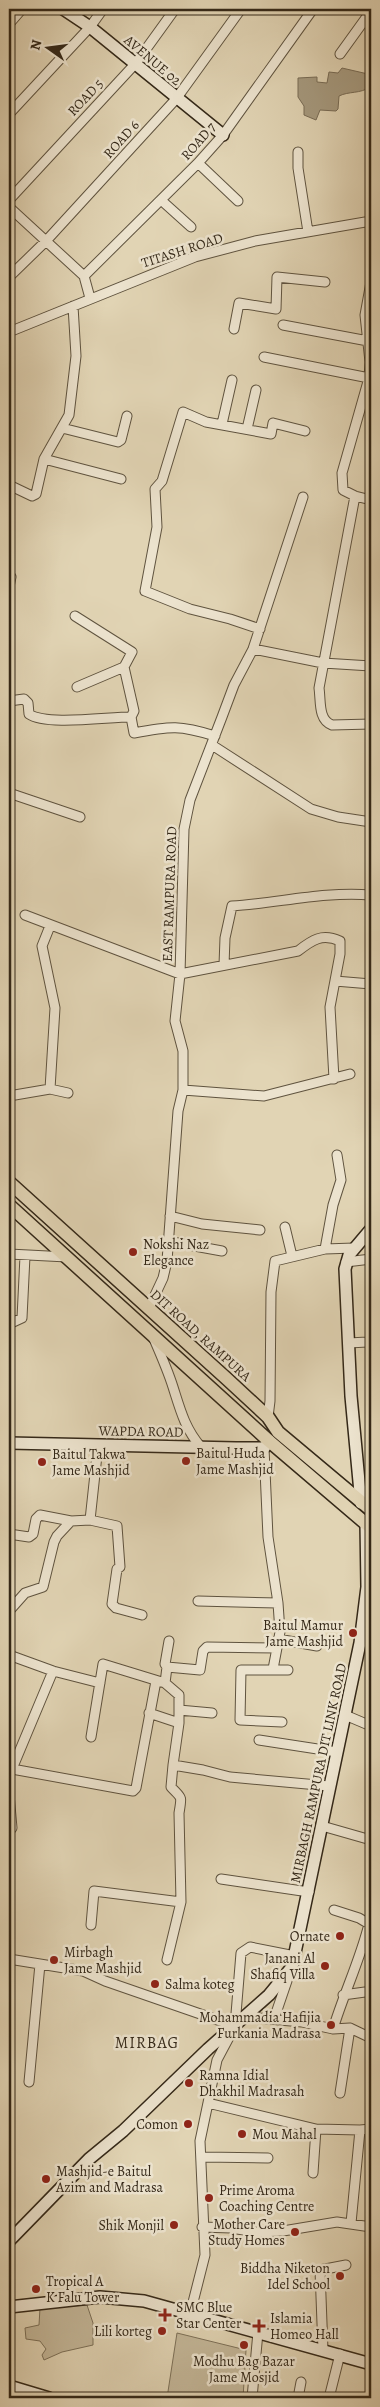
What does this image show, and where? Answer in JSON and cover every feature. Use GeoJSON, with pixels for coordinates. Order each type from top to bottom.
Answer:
{"type":"FeatureCollection","features":[{"type":"Feature","properties":{"kind":"main road","name":"DIT ROAD, RAMPURA"},"geometry":{"type":"LineString","coordinates":[[9,1182],[268,1417],[270,1440]]}},
{"type":"Feature","properties":{"kind":"main road","name":"DIT ROAD, RAMPURA"},"geometry":{"type":"LineString","coordinates":[[9,1205],[270,1440],[369,1526]]}},
{"type":"Feature","properties":{"kind":"main road","name":"DIT ROAD, RAMPURA"},"geometry":{"type":"LineString","coordinates":[[270,1440],[366,1506]]}},
{"type":"Feature","properties":{"kind":"street"},"geometry":{"type":"LineString","coordinates":[[9,24],[22,9]]}},
{"type":"Feature","properties":{"kind":"street","name":"AVENUE 02"},"geometry":{"type":"LineString","coordinates":[[63,9],[90,27],[136,63],[223,135]]}},
{"type":"Feature","properties":{"kind":"street"},"geometry":{"type":"LineString","coordinates":[[9,114],[90,27],[103,9]]}},
{"type":"Feature","properties":{"kind":"street","name":"ROAD 5"},"geometry":{"type":"LineString","coordinates":[[9,200],[136,63],[175,9]]}},
{"type":"Feature","properties":{"kind":"street","name":"ROAD 6"},"geometry":{"type":"LineString","coordinates":[[9,277],[46,241],[176,98],[241,9]]}},
{"type":"Feature","properties":{"kind":"street","name":"ROAD 7"},"geometry":{"type":"LineString","coordinates":[[84,276],[198,163],[223,135],[313,9]]}},
{"type":"Feature","properties":{"kind":"street"},"geometry":{"type":"LineString","coordinates":[[340,54],[371,11]]}},
{"type":"Feature","properties":{"kind":"street"},"geometry":{"type":"LineString","coordinates":[[298,152],[298,168],[308,232]]}},
{"type":"Feature","properties":{"kind":"street"},"geometry":{"type":"LineString","coordinates":[[198,163],[238,201]]}},
{"type":"Feature","properties":{"kind":"street"},"geometry":{"type":"LineString","coordinates":[[161,200],[191,227]]}},
{"type":"Feature","properties":{"kind":"street"},"geometry":{"type":"LineString","coordinates":[[9,207],[84,276],[90,298]]}},
{"type":"Feature","properties":{"kind":"street","name":"TITASH ROAD"},"geometry":{"type":"LineString","coordinates":[[9,332],[195,257],[255,241],[371,221]]}},
{"type":"Feature","properties":{"kind":"street"},"geometry":{"type":"LineString","coordinates":[[234,328],[239,303],[276,309],[277,277],[326,282]]}},
{"type":"Feature","properties":{"kind":"street"},"geometry":{"type":"LineString","coordinates":[[371,282],[366,315],[369,378],[342,473],[343,490],[355,496],[371,500]]}},
{"type":"Feature","properties":{"kind":"street"},"geometry":{"type":"LineString","coordinates":[[9,485],[32,496],[36,494],[44,459],[69,415],[76,356],[73,306]]}},
{"type":"Feature","properties":{"kind":"street"},"geometry":{"type":"LineString","coordinates":[[283,325],[368,341]]}},
{"type":"Feature","properties":{"kind":"street"},"geometry":{"type":"LineString","coordinates":[[264,357],[369,378]]}},
{"type":"Feature","properties":{"kind":"street"},"geometry":{"type":"LineString","coordinates":[[222,424],[232,380]]}},
{"type":"Feature","properties":{"kind":"street"},"geometry":{"type":"LineString","coordinates":[[247,429],[256,390]]}},
{"type":"Feature","properties":{"kind":"street"},"geometry":{"type":"LineString","coordinates":[[260,629],[230,618],[190,609],[145,591],[157,528],[155,489],[162,481],[183,412],[206,422],[271,434],[273,424],[305,431]]}},
{"type":"Feature","properties":{"kind":"street"},"geometry":{"type":"LineString","coordinates":[[62,428],[118,442],[121,440],[127,416]]}},
{"type":"Feature","properties":{"kind":"street"},"geometry":{"type":"LineString","coordinates":[[44,459],[121,479]]}},
{"type":"Feature","properties":{"kind":"street"},"geometry":{"type":"LineString","coordinates":[[355,496],[319,688],[324,721],[332,726],[371,724]]}},
{"type":"Feature","properties":{"kind":"street","name":"EAST RAMPURA ROAD"},"geometry":{"type":"LineString","coordinates":[[150,1308],[163,1278],[168,1241],[178,1111],[183,1090],[183,1050],[175,1021],[180,974],[184,829],[190,800],[234,685],[253,649],[302,497]]}},
{"type":"Feature","properties":{"kind":"street"},"geometry":{"type":"LineString","coordinates":[[9,576],[11,576],[9,587]]}},
{"type":"Feature","properties":{"kind":"street"},"geometry":{"type":"LineString","coordinates":[[75,616],[132,652],[124,667],[77,687]]}},
{"type":"Feature","properties":{"kind":"street"},"geometry":{"type":"LineString","coordinates":[[253,649],[323,663],[371,666]]}},
{"type":"Feature","properties":{"kind":"street"},"geometry":{"type":"LineString","coordinates":[[124,667],[134,711],[131,717],[134,732],[170,726],[189,728],[214,741],[311,808],[338,816],[371,822]]}},
{"type":"Feature","properties":{"kind":"street"},"geometry":{"type":"LineString","coordinates":[[9,702],[24,699],[28,703],[29,714],[35,719],[54,721],[131,717]]}},
{"type":"Feature","properties":{"kind":"street"},"geometry":{"type":"LineString","coordinates":[[9,793],[80,817]]}},
{"type":"Feature","properties":{"kind":"street"},"geometry":{"type":"LineString","coordinates":[[224,965],[225,938],[232,906],[339,893],[371,895]]}},
{"type":"Feature","properties":{"kind":"street"},"geometry":{"type":"LineString","coordinates":[[25,915],[180,974],[298,951],[312,940],[332,938],[340,941],[341,948],[330,1007],[334,1079]]}},
{"type":"Feature","properties":{"kind":"street"},"geometry":{"type":"LineString","coordinates":[[50,926],[42,946],[55,1008],[50,1089]]}},
{"type":"Feature","properties":{"kind":"street"},"geometry":{"type":"LineString","coordinates":[[335,981],[371,984]]}},
{"type":"Feature","properties":{"kind":"street"},"geometry":{"type":"LineString","coordinates":[[183,1090],[264,1096],[350,1074]]}},
{"type":"Feature","properties":{"kind":"street"},"geometry":{"type":"LineString","coordinates":[[9,1096],[50,1089],[68,1093]]}},
{"type":"Feature","properties":{"kind":"street"},"geometry":{"type":"LineString","coordinates":[[326,1250],[334,1205],[341,1180],[337,1156]]}},
{"type":"Feature","properties":{"kind":"street"},"geometry":{"type":"LineString","coordinates":[[170,1216],[202,1224],[260,1230]]}},
{"type":"Feature","properties":{"kind":"street"},"geometry":{"type":"LineString","coordinates":[[285,1227],[292,1256]]}},
{"type":"Feature","properties":{"kind":"street"},"geometry":{"type":"LineString","coordinates":[[366,1506],[349,1344],[346,1262],[354,1248],[371,1229]]}},
{"type":"Feature","properties":{"kind":"street"},"geometry":{"type":"LineString","coordinates":[[168,1241],[222,1251]]}},
{"type":"Feature","properties":{"kind":"street"},"geometry":{"type":"LineString","coordinates":[[268,1417],[270,1401],[271,1292],[275,1260],[326,1250],[354,1248]]}},
{"type":"Feature","properties":{"kind":"street"},"geometry":{"type":"LineString","coordinates":[[9,1254],[67,1257]]}},
{"type":"Feature","properties":{"kind":"street"},"geometry":{"type":"LineString","coordinates":[[9,1324],[22,1318],[25,1256]]}},
{"type":"Feature","properties":{"kind":"street"},"geometry":{"type":"LineString","coordinates":[[346,1262],[371,1259]]}},
{"type":"Feature","properties":{"kind":"street"},"geometry":{"type":"LineString","coordinates":[[151,1332],[172,1385],[182,1419],[192,1437],[201,1446]]}},
{"type":"Feature","properties":{"kind":"street"},"geometry":{"type":"LineString","coordinates":[[349,1344],[371,1340]]}},
{"type":"Feature","properties":{"kind":"street"},"geometry":{"type":"LineString","coordinates":[[270,1440],[268,1537],[278,1602],[278,1644],[274,1669]]}},
{"type":"Feature","properties":{"kind":"street","name":"WAPDA ROAD"},"geometry":{"type":"LineString","coordinates":[[9,1443],[98,1446],[201,1446],[270,1440]]}},
{"type":"Feature","properties":{"kind":"street"},"geometry":{"type":"LineString","coordinates":[[87,1521],[98,1446]]}},
{"type":"Feature","properties":{"kind":"street"},"geometry":{"type":"LineString","coordinates":[[9,1534],[29,1537],[33,1534],[36,1519],[40,1515],[71,1521],[87,1521],[117,1526],[120,1567],[117,1569],[112,1604],[116,1608],[142,1615]]}},
{"type":"Feature","properties":{"kind":"street"},"geometry":{"type":"LineString","coordinates":[[9,1611],[25,1593],[43,1588],[54,1542],[71,1521]]}},
{"type":"Feature","properties":{"kind":"street","name":"MIRBAGH RAMPURA DIT LINK ROAD"},"geometry":{"type":"LineString","coordinates":[[274,2019],[294,1962],[345,1714],[365,1605],[369,1526]]}},
{"type":"Feature","properties":{"kind":"street"},"geometry":{"type":"LineString","coordinates":[[198,1600],[278,1602]]}},
{"type":"Feature","properties":{"kind":"street"},"geometry":{"type":"LineString","coordinates":[[53,1671],[12,1770],[135,1790],[150,1713],[167,1666],[169,1641]]}},
{"type":"Feature","properties":{"kind":"street"},"geometry":{"type":"LineString","coordinates":[[167,1666],[200,1670],[203,1651],[207,1647],[278,1644],[317,1646]]}},
{"type":"Feature","properties":{"kind":"street"},"geometry":{"type":"LineString","coordinates":[[9,1655],[53,1671],[100,1683]]}},
{"type":"Feature","properties":{"kind":"street"},"geometry":{"type":"LineString","coordinates":[[92,1737],[103,1664],[161,1682],[179,1695],[180,1723],[171,1787],[179,1793],[181,1799],[179,1822],[181,1902],[166,1960]]}},
{"type":"Feature","properties":{"kind":"street"},"geometry":{"type":"LineString","coordinates":[[282,1722],[240,1720],[241,1670],[288,1670]]}},
{"type":"Feature","properties":{"kind":"street"},"geometry":{"type":"LineString","coordinates":[[179,1710],[212,1713]]}},
{"type":"Feature","properties":{"kind":"street"},"geometry":{"type":"LineString","coordinates":[[150,1713],[180,1723]]}},
{"type":"Feature","properties":{"kind":"street"},"geometry":{"type":"LineString","coordinates":[[345,1714],[371,1726]]}},
{"type":"Feature","properties":{"kind":"street"},"geometry":{"type":"LineString","coordinates":[[259,1740],[337,1752]]}},
{"type":"Feature","properties":{"kind":"street"},"geometry":{"type":"LineString","coordinates":[[173,1765],[230,1777],[329,1786]]}},
{"type":"Feature","properties":{"kind":"street"},"geometry":{"type":"LineString","coordinates":[[9,1794],[12,1828],[9,1831]]}},
{"type":"Feature","properties":{"kind":"street"},"geometry":{"type":"LineString","coordinates":[[322,1826],[371,1840]]}},
{"type":"Feature","properties":{"kind":"street"},"geometry":{"type":"LineString","coordinates":[[222,1878],[309,1892]]}},
{"type":"Feature","properties":{"kind":"street"},"geometry":{"type":"LineString","coordinates":[[91,1925],[94,1891],[181,1902]]}},
{"type":"Feature","properties":{"kind":"street"},"geometry":{"type":"LineString","coordinates":[[334,1910],[359,1918],[368,1924],[369,1933],[355,1971],[343,1994],[334,2029]]}},
{"type":"Feature","properties":{"kind":"street"},"geometry":{"type":"LineString","coordinates":[[190,2314],[205,2255],[202,2227],[203,2157],[200,2141],[217,2060],[235,2026],[236,1984],[241,1953],[244,1949],[250,1947],[294,1962]]}},
{"type":"Feature","properties":{"kind":"street"},"geometry":{"type":"LineString","coordinates":[[9,1960],[83,1971],[105,1981],[235,2026]]}},
{"type":"Feature","properties":{"kind":"street","name":"MIRBAGH RAMPURA DIT LINK ROAD"},"geometry":{"type":"LineString","coordinates":[[10,2238],[89,2159],[123,2131],[269,1995],[294,1962]]}},
{"type":"Feature","properties":{"kind":"street"},"geometry":{"type":"LineString","coordinates":[[30,2082],[40,1964]]}},
{"type":"Feature","properties":{"kind":"street"},"geometry":{"type":"LineString","coordinates":[[343,1994],[365,1992]]}},
{"type":"Feature","properties":{"kind":"street"},"geometry":{"type":"LineString","coordinates":[[246,2017],[274,2019],[334,2029],[350,2028],[371,2038]]}},
{"type":"Feature","properties":{"kind":"street"},"geometry":{"type":"LineString","coordinates":[[340,2093],[350,2028]]}},
{"type":"Feature","properties":{"kind":"street"},"geometry":{"type":"LineString","coordinates":[[208,2103],[316,2129],[371,2129]]}},
{"type":"Feature","properties":{"kind":"street"},"geometry":{"type":"LineString","coordinates":[[313,2173],[316,2129]]}},
{"type":"Feature","properties":{"kind":"street"},"geometry":{"type":"LineString","coordinates":[[351,2223],[360,2130]]}},
{"type":"Feature","properties":{"kind":"street"},"geometry":{"type":"LineString","coordinates":[[203,2157],[268,2158]]}},
{"type":"Feature","properties":{"kind":"street"},"geometry":{"type":"LineString","coordinates":[[202,2227],[231,2228],[256,2232],[283,2231],[338,2222],[371,2227]]}},
{"type":"Feature","properties":{"kind":"street"},"geometry":{"type":"LineString","coordinates":[[323,2350],[320,2270],[346,2265]]}},
{"type":"Feature","properties":{"kind":"street"},"geometry":{"type":"LineString","coordinates":[[9,2307],[100,2298],[144,2301],[371,2364]]}},
{"type":"Feature","properties":{"kind":"street"},"geometry":{"type":"LineString","coordinates":[[252,2398],[258,2332]]}},
{"type":"Feature","properties":{"kind":"street"},"geometry":{"type":"LineString","coordinates":[[329,2398],[340,2354]]}},
{"type":"Feature","properties":{"kind":"street"},"geometry":{"type":"LineString","coordinates":[[298,2398],[301,2382]]}},
{"type":"Feature","properties":{"kind":"street"},"geometry":{"type":"LineString","coordinates":[[9,2386],[49,2398]]}},
{"type":"Feature","properties":{"kind":"shaded area"},"geometry":{"type":"Polygon","coordinates":[[[342,68],[371,76],[370,87],[362,91],[339,96],[338,109],[336,111],[320,110],[316,120],[304,115],[304,106],[298,97],[298,78],[317,77],[317,82],[327,83],[329,72],[338,73],[342,68]]]}},
{"type":"Feature","properties":{"kind":"shaded area"},"geometry":{"type":"Polygon","coordinates":[[[87,2305],[93,2323],[93,2345],[62,2352],[44,2360],[42,2355],[46,2349],[40,2341],[26,2339],[25,2328],[39,2325],[40,2308],[87,2305]]]}},
{"type":"Feature","properties":{"kind":"shaded area"},"geometry":{"type":"Polygon","coordinates":[[[177,2333],[246,2350],[243,2398],[167,2398],[177,2333]]]}},
{"type":"Feature","properties":{"kind":"place","name":"Nokshi Naz Elegance"},"geometry":{"type":"Point","coordinates":[133,1252]}},
{"type":"Feature","properties":{"kind":"place","name":"Baitul Huda Jame Mashjid"},"geometry":{"type":"Point","coordinates":[186,1461]}},
{"type":"Feature","properties":{"kind":"place","name":"Baitul Takwa Jame Mashjid"},"geometry":{"type":"Point","coordinates":[42,1462]}},
{"type":"Feature","properties":{"kind":"place","name":"Baitul Mamur Jame Mashjid"},"geometry":{"type":"Point","coordinates":[353,1633]}},
{"type":"Feature","properties":{"kind":"place","name":"Ornate"},"geometry":{"type":"Point","coordinates":[340,1936]}},
{"type":"Feature","properties":{"kind":"place","name":"Mirbagh Jame Mashjid"},"geometry":{"type":"Point","coordinates":[54,1960]}},
{"type":"Feature","properties":{"kind":"place","name":"Janani Al Shafiq Villa"},"geometry":{"type":"Point","coordinates":[325,1966]}},
{"type":"Feature","properties":{"kind":"place","name":"Salma koteg"},"geometry":{"type":"Point","coordinates":[155,1984]}},
{"type":"Feature","properties":{"kind":"place","name":"Mohammadia Hafijia Furkania Madrasa"},"geometry":{"type":"Point","coordinates":[331,2025]}},
{"type":"Feature","properties":{"kind":"place","name":"Ramna Idial Dhakhil Madrasah"},"geometry":{"type":"Point","coordinates":[189,2083]}},
{"type":"Feature","properties":{"kind":"place","name":"Comon"},"geometry":{"type":"Point","coordinates":[188,2124]}},
{"type":"Feature","properties":{"kind":"place","name":"Mou Mahal"},"geometry":{"type":"Point","coordinates":[242,2134]}},
{"type":"Feature","properties":{"kind":"place","name":"Mashjid-e Baitul Azim and Madrasa"},"geometry":{"type":"Point","coordinates":[46,2179]}},
{"type":"Feature","properties":{"kind":"place","name":"Prime Aroma Coaching Centre"},"geometry":{"type":"Point","coordinates":[209,2198]}},
{"type":"Feature","properties":{"kind":"place","name":"Shik Monjil"},"geometry":{"type":"Point","coordinates":[174,2225]}},
{"type":"Feature","properties":{"kind":"place","name":"Mother Care Study Homes"},"geometry":{"type":"Point","coordinates":[295,2232]}},
{"type":"Feature","properties":{"kind":"place","name":"Biddha Niketon Idel School"},"geometry":{"type":"Point","coordinates":[340,2276]}},
{"type":"Feature","properties":{"kind":"place","name":"Tropical A K Falu Tower"},"geometry":{"type":"Point","coordinates":[36,2289]}},
{"type":"Feature","properties":{"kind":"place","name":"SMC Blue Star Center"},"geometry":{"type":"Point","coordinates":[165,2315]}},
{"type":"Feature","properties":{"kind":"place","name":"Islamia Homeo Hall"},"geometry":{"type":"Point","coordinates":[259,2326]}},
{"type":"Feature","properties":{"kind":"place","name":"Lili korteg"},"geometry":{"type":"Point","coordinates":[162,2331]}},
{"type":"Feature","properties":{"kind":"place","name":"Modhu Bag Bazar Jame Mosjid"},"geometry":{"type":"Point","coordinates":[244,2345]}},
{"type":"Feature","properties":{"kind":"district","name":"MIRBAG"},"geometry":{"type":"Point","coordinates":[147,2042]}}]}
